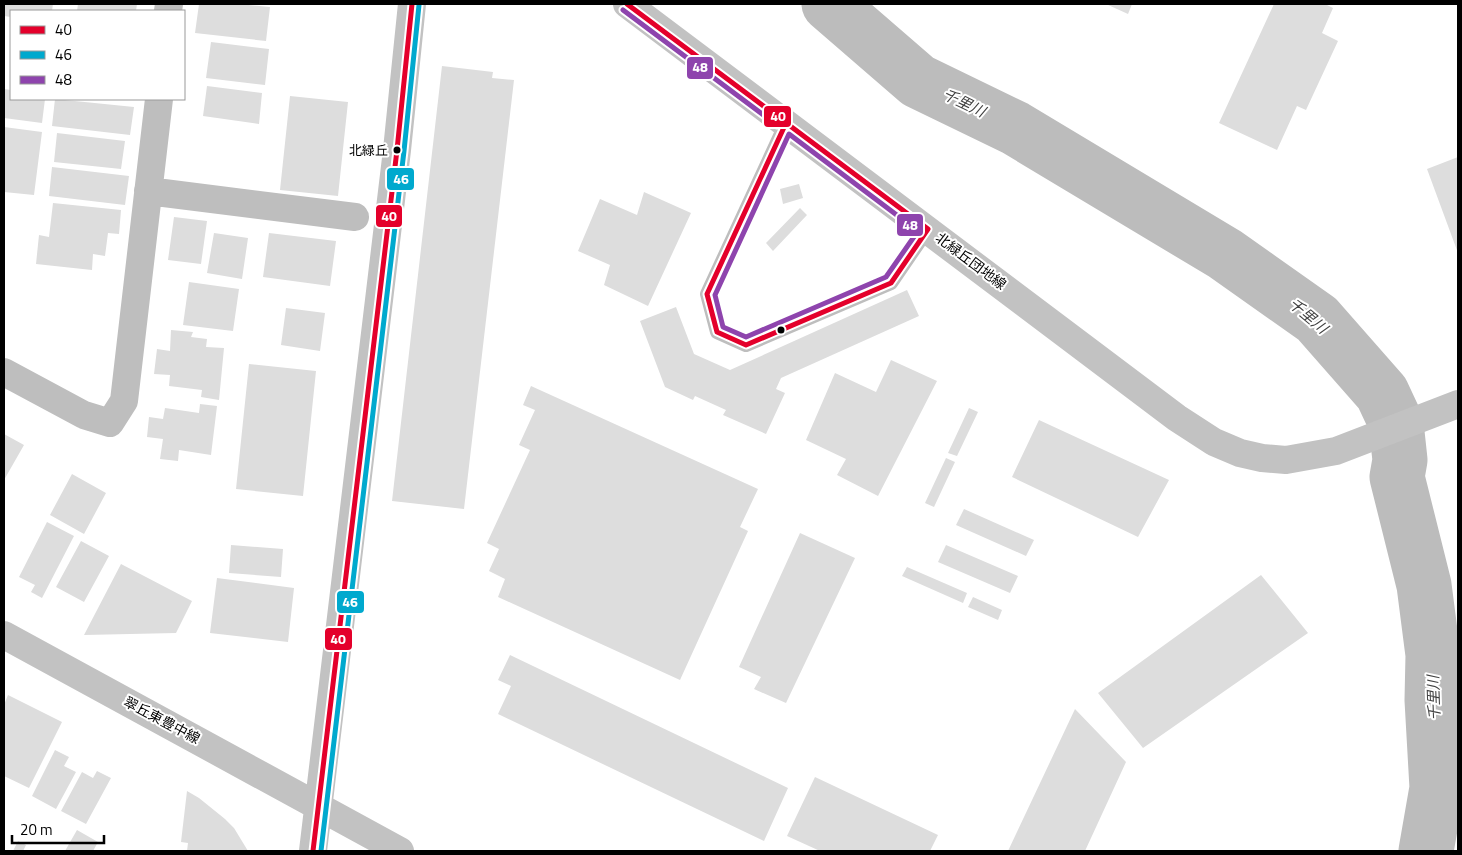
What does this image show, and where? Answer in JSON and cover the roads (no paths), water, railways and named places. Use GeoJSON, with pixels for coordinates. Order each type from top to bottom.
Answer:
{"type":"FeatureCollection","features":[{"type":"Feature","properties":{"kind":"street"},"geometry":{"type":"LineString","coordinates":[[313,851],[397,150],[412,4]]}},
{"type":"Feature","properties":{"kind":"street","name":"北緑丘団地線"},"geometry":{"type":"LineString","coordinates":[[627,4],[1177,418],[1214,442],[1240,453],[1262,458],[1286,460],[1336,451],[1458,404]]}},
{"type":"Feature","properties":{"kind":"street"},"geometry":{"type":"LineString","coordinates":[[4,372],[84,415],[110,423],[124,401],[159,100]]}},
{"type":"Feature","properties":{"kind":"street"},"geometry":{"type":"LineString","coordinates":[[148,191],[355,217]]}},
{"type":"Feature","properties":{"kind":"street","name":"翠丘東豊中線"},"geometry":{"type":"LineString","coordinates":[[4,635],[227,756],[318,808]]}},
{"type":"Feature","properties":{"kind":"street"},"geometry":{"type":"LineString","coordinates":[[318,808],[400,851]]}},
{"type":"Feature","properties":{"kind":"lane"},"geometry":{"type":"LineString","coordinates":[[786,123],[707,294],[717,332],[746,345],[891,283],[928,229]]}},
{"type":"Feature","properties":{"kind":"waterway","name":"千里川"},"geometry":{"type":"LineString","coordinates":[[829,4],[918,81],[1015,128],[1225,254],[1317,319],[1382,393],[1396,423],[1400,460],[1397,477],[1424,585],[1433,655],[1432,700],[1437,788],[1426,851]]}},
{"type":"Feature","properties":{"kind":"place","name":"北緑丘"},"geometry":{"type":"Point","coordinates":[397,150]}}]}
